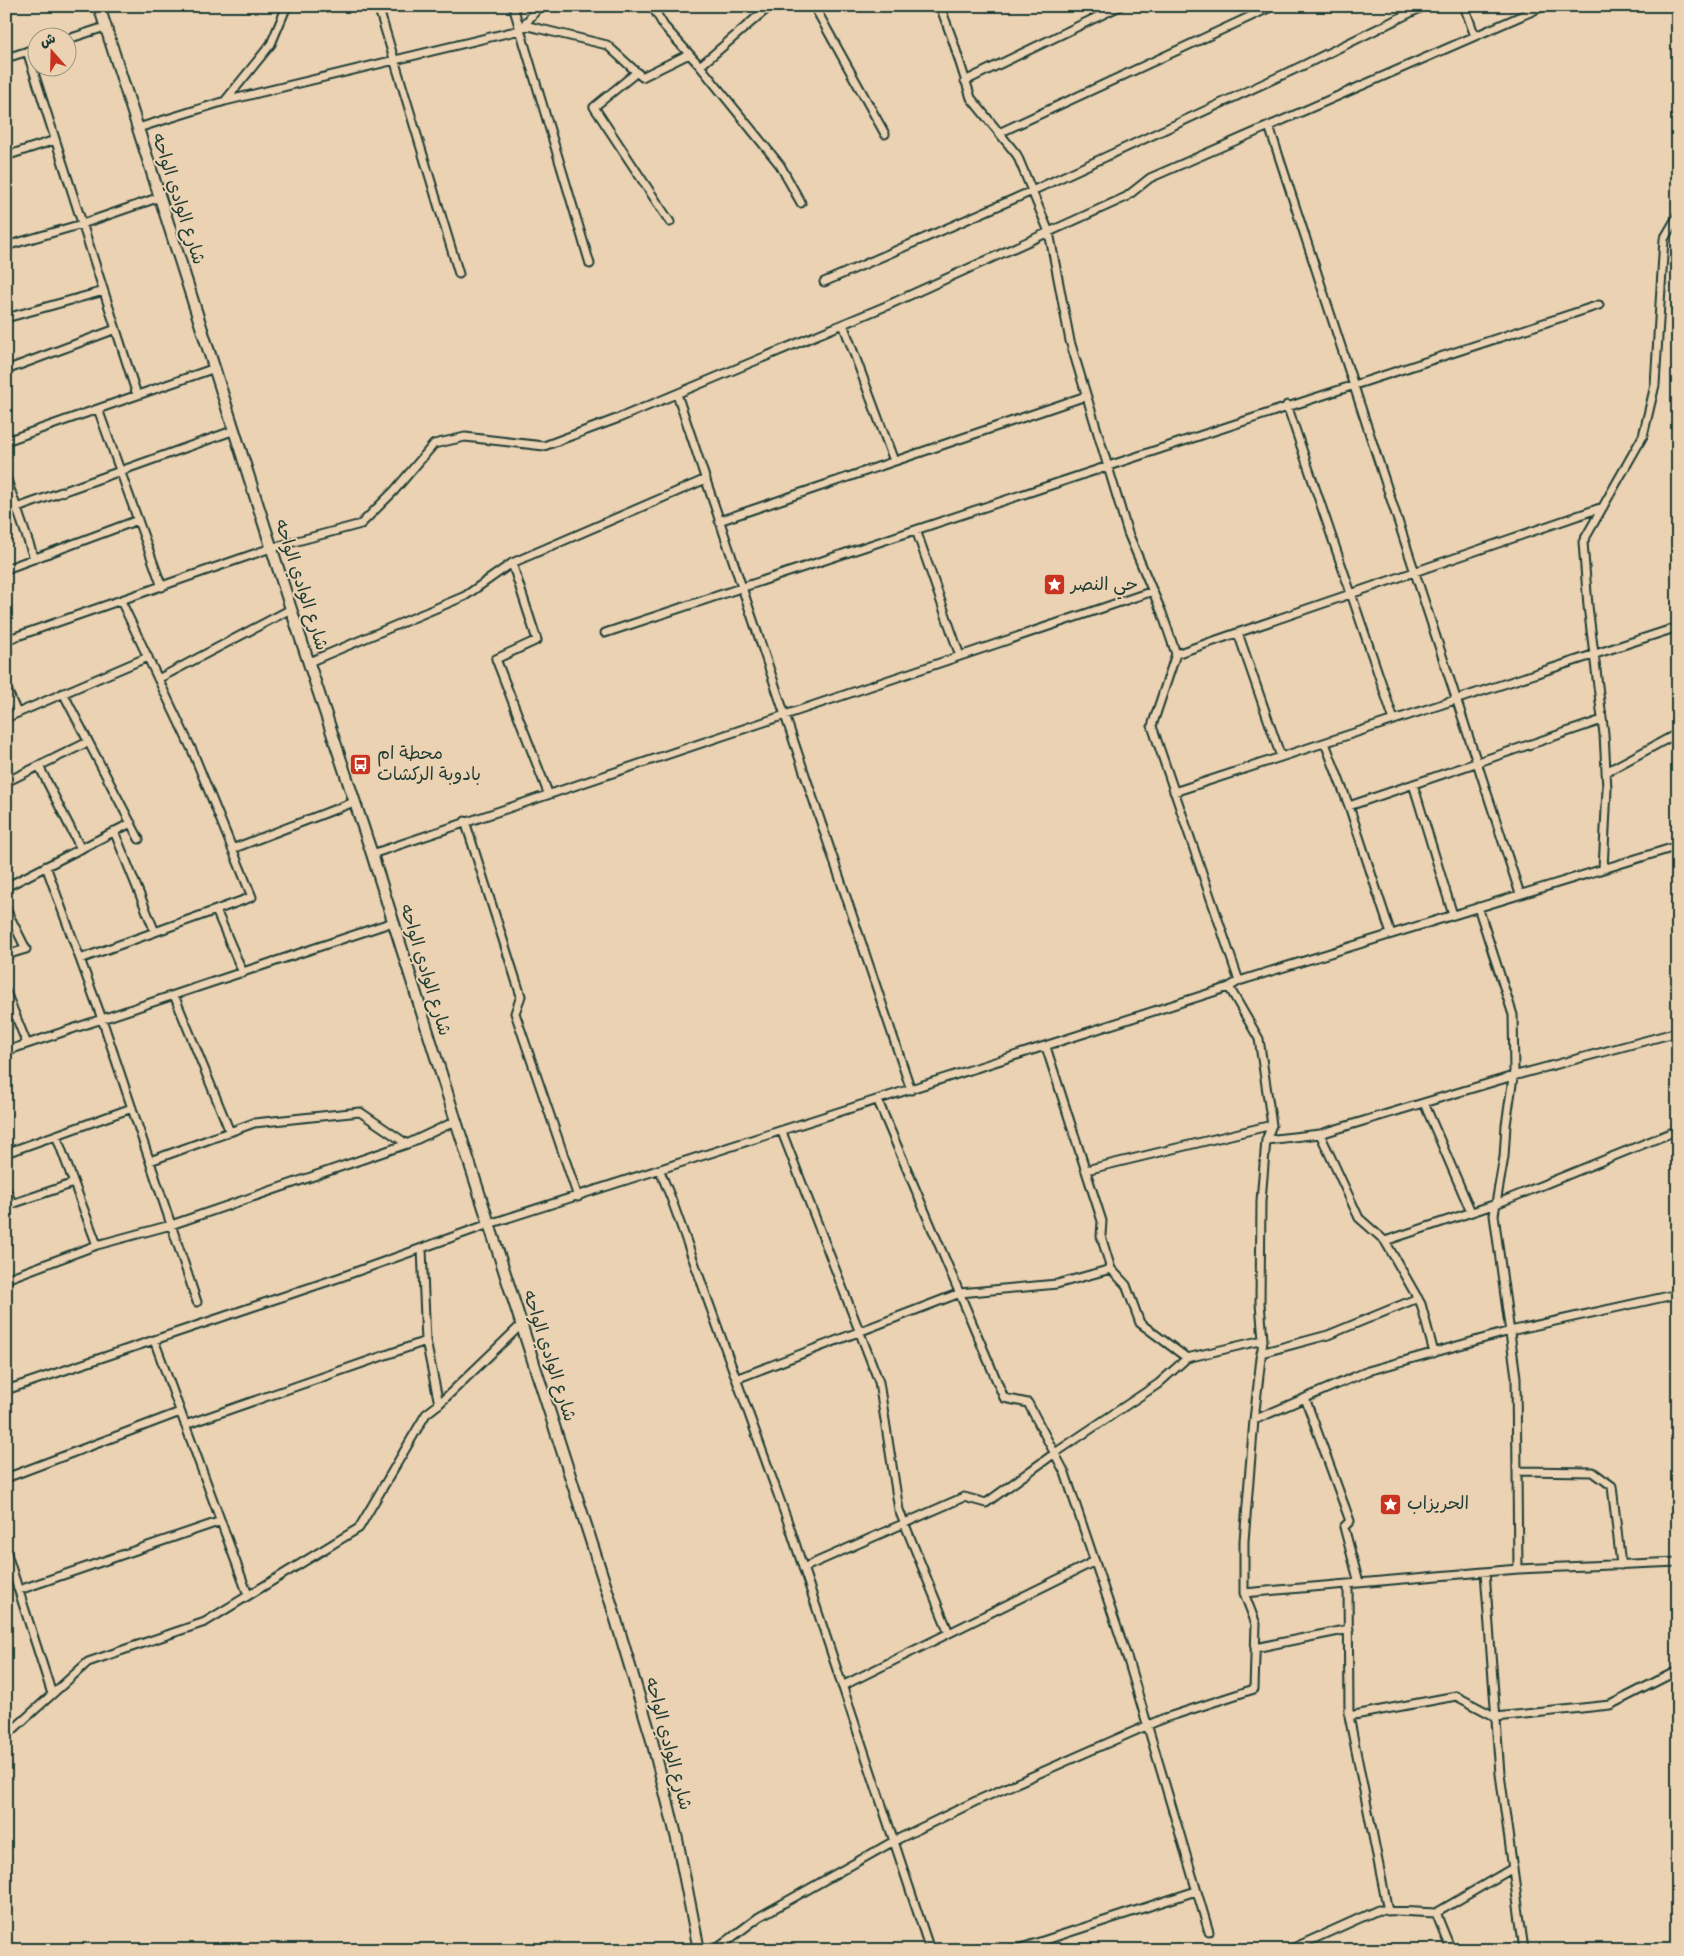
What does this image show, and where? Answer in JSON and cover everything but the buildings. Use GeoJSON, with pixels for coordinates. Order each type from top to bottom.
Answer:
{"type":"FeatureCollection","features":[{"type":"Feature","properties":{"kind":"main road","name":"شارع الوادي الواحه"},"geometry":{"type":"LineString","coordinates":[[99,6],[271,548],[372,854],[611,1603],[650,1733],[677,1839],[699,1950]]}},
{"type":"Feature","properties":{"kind":"street"},"geometry":{"type":"LineString","coordinates":[[226,101],[271,44],[287,6]]}},
{"type":"Feature","properties":{"kind":"street"},"geometry":{"type":"LineString","coordinates":[[378,6],[459,274]]}},
{"type":"Feature","properties":{"kind":"street"},"geometry":{"type":"LineString","coordinates":[[513,6],[522,27],[590,264]]}},
{"type":"Feature","properties":{"kind":"street"},"geometry":{"type":"LineString","coordinates":[[522,27],[540,6]]}},
{"type":"Feature","properties":{"kind":"street"},"geometry":{"type":"LineString","coordinates":[[652,6],[664,26],[700,66],[780,165],[801,204]]}},
{"type":"Feature","properties":{"kind":"street"},"geometry":{"type":"LineString","coordinates":[[700,66],[770,6]]}},
{"type":"Feature","properties":{"kind":"street"},"geometry":{"type":"LineString","coordinates":[[814,6],[885,134]]}},
{"type":"Feature","properties":{"kind":"street"},"geometry":{"type":"LineString","coordinates":[[940,6],[954,40],[970,98],[1017,156],[1049,232],[1070,341],[1086,396],[1128,533],[1153,591],[1176,654],[1152,726],[1239,981]]}},
{"type":"Feature","properties":{"kind":"street"},"geometry":{"type":"LineString","coordinates":[[965,81],[1120,6]]}},
{"type":"Feature","properties":{"kind":"street"},"geometry":{"type":"LineString","coordinates":[[999,134],[1273,6]]}},
{"type":"Feature","properties":{"kind":"street"},"geometry":{"type":"LineString","coordinates":[[824,282],[1032,192],[1306,64],[1424,6]]}},
{"type":"Feature","properties":{"kind":"street"},"geometry":{"type":"LineString","coordinates":[[1464,6],[1475,36]]}},
{"type":"Feature","properties":{"kind":"street"},"geometry":{"type":"LineString","coordinates":[[6,640],[271,548],[361,524],[394,491],[434,444],[465,437],[544,446],[677,394],[843,324],[1049,232],[1126,197],[1150,178],[1544,6]]}},
{"type":"Feature","properties":{"kind":"street"},"geometry":{"type":"LineString","coordinates":[[78,36],[105,27]]}},
{"type":"Feature","properties":{"kind":"street"},"geometry":{"type":"LineString","coordinates":[[138,128],[226,101],[522,27],[607,45],[642,77],[689,54]]}},
{"type":"Feature","properties":{"kind":"street"},"geometry":{"type":"LineString","coordinates":[[6,58],[27,52],[137,395]]}},
{"type":"Feature","properties":{"kind":"street"},"geometry":{"type":"LineString","coordinates":[[636,72],[594,107],[670,222]]}},
{"type":"Feature","properties":{"kind":"street"},"geometry":{"type":"LineString","coordinates":[[1269,126],[1520,894]]}},
{"type":"Feature","properties":{"kind":"street"},"geometry":{"type":"LineString","coordinates":[[6,156],[55,140]]}},
{"type":"Feature","properties":{"kind":"street"},"geometry":{"type":"LineString","coordinates":[[6,246],[82,224],[160,197]]}},
{"type":"Feature","properties":{"kind":"street"},"geometry":{"type":"LineString","coordinates":[[1603,869],[1607,789],[1606,772],[1583,542],[1643,436],[1655,386],[1664,240],[1678,215]]}},
{"type":"Feature","properties":{"kind":"street"},"geometry":{"type":"LineString","coordinates":[[6,318],[104,291]]}},
{"type":"Feature","properties":{"kind":"street"},"geometry":{"type":"LineString","coordinates":[[605,633],[1108,467],[1288,405],[1598,305]]}},
{"type":"Feature","properties":{"kind":"street"},"geometry":{"type":"LineString","coordinates":[[843,324],[894,461]]}},
{"type":"Feature","properties":{"kind":"street"},"geometry":{"type":"LineString","coordinates":[[6,370],[116,329]]}},
{"type":"Feature","properties":{"kind":"street"},"geometry":{"type":"LineString","coordinates":[[6,441],[215,368]]}},
{"type":"Feature","properties":{"kind":"street"},"geometry":{"type":"LineString","coordinates":[[677,394],[911,1090]]}},
{"type":"Feature","properties":{"kind":"street"},"geometry":{"type":"LineString","coordinates":[[719,521],[1086,396]]}},
{"type":"Feature","properties":{"kind":"street"},"geometry":{"type":"LineString","coordinates":[[1288,405],[1394,720]]}},
{"type":"Feature","properties":{"kind":"street"},"geometry":{"type":"LineString","coordinates":[[98,409],[162,587]]}},
{"type":"Feature","properties":{"kind":"street"},"geometry":{"type":"LineString","coordinates":[[17,508],[235,430]]}},
{"type":"Feature","properties":{"kind":"street"},"geometry":{"type":"LineString","coordinates":[[6,477],[34,558]]}},
{"type":"Feature","properties":{"kind":"street"},"geometry":{"type":"LineString","coordinates":[[309,662],[464,596],[512,563],[706,480]]}},
{"type":"Feature","properties":{"kind":"street"},"geometry":{"type":"LineString","coordinates":[[1176,654],[1603,507]]}},
{"type":"Feature","properties":{"kind":"street"},"geometry":{"type":"LineString","coordinates":[[6,569],[138,520]]}},
{"type":"Feature","properties":{"kind":"street"},"geometry":{"type":"LineString","coordinates":[[916,530],[960,656]]}},
{"type":"Feature","properties":{"kind":"street"},"geometry":{"type":"LineString","coordinates":[[512,563],[537,640],[496,658],[548,793]]}},
{"type":"Feature","properties":{"kind":"street"},"geometry":{"type":"LineString","coordinates":[[372,854],[548,793],[1153,591]]}},
{"type":"Feature","properties":{"kind":"street"},"geometry":{"type":"LineString","coordinates":[[80,959],[252,897],[192,750],[121,601]]}},
{"type":"Feature","properties":{"kind":"street"},"geometry":{"type":"LineString","coordinates":[[158,679],[291,609]]}},
{"type":"Feature","properties":{"kind":"street"},"geometry":{"type":"LineString","coordinates":[[1174,792],[1678,627]]}},
{"type":"Feature","properties":{"kind":"street"},"geometry":{"type":"LineString","coordinates":[[1238,632],[1281,757]]}},
{"type":"Feature","properties":{"kind":"street"},"geometry":{"type":"LineString","coordinates":[[6,718],[148,657]]}},
{"type":"Feature","properties":{"kind":"street"},"geometry":{"type":"LineString","coordinates":[[6,687],[17,713]]}},
{"type":"Feature","properties":{"kind":"street"},"geometry":{"type":"LineString","coordinates":[[63,693],[139,839]]}},
{"type":"Feature","properties":{"kind":"street"},"geometry":{"type":"LineString","coordinates":[[1349,806],[1602,720]]}},
{"type":"Feature","properties":{"kind":"street"},"geometry":{"type":"LineString","coordinates":[[1606,772],[1678,733]]}},
{"type":"Feature","properties":{"kind":"street"},"geometry":{"type":"LineString","coordinates":[[6,782],[88,742]]}},
{"type":"Feature","properties":{"kind":"street"},"geometry":{"type":"LineString","coordinates":[[1325,743],[1349,806],[1391,934]]}},
{"type":"Feature","properties":{"kind":"street"},"geometry":{"type":"LineString","coordinates":[[39,766],[81,849]]}},
{"type":"Feature","properties":{"kind":"street"},"geometry":{"type":"LineString","coordinates":[[1412,784],[1453,915]]}},
{"type":"Feature","properties":{"kind":"street"},"geometry":{"type":"LineString","coordinates":[[232,849],[354,802]]}},
{"type":"Feature","properties":{"kind":"street"},"geometry":{"type":"LineString","coordinates":[[465,821],[521,996],[515,1013],[578,1197]]}},
{"type":"Feature","properties":{"kind":"street"},"geometry":{"type":"LineString","coordinates":[[6,887],[130,823]]}},
{"type":"Feature","properties":{"kind":"street"},"geometry":{"type":"LineString","coordinates":[[114,831],[155,932]]}},
{"type":"Feature","properties":{"kind":"street"},"geometry":{"type":"LineString","coordinates":[[6,1390],[422,1249],[489,1224],[1046,1047],[1229,987],[1239,981],[1678,846]]}},
{"type":"Feature","properties":{"kind":"street"},"geometry":{"type":"LineString","coordinates":[[46,866],[102,1019],[197,1302]]}},
{"type":"Feature","properties":{"kind":"street"},"geometry":{"type":"LineString","coordinates":[[1478,907],[1513,1016],[1513,1076],[1506,1125],[1504,1157],[1494,1215],[1516,1377],[1518,1569]]}},
{"type":"Feature","properties":{"kind":"street"},"geometry":{"type":"LineString","coordinates":[[6,909],[26,948],[6,955]]}},
{"type":"Feature","properties":{"kind":"street"},"geometry":{"type":"LineString","coordinates":[[216,910],[243,973]]}},
{"type":"Feature","properties":{"kind":"street"},"geometry":{"type":"LineString","coordinates":[[6,1051],[393,922]]}},
{"type":"Feature","properties":{"kind":"street"},"geometry":{"type":"LineString","coordinates":[[715,1950],[759,1917],[894,1841],[984,1797],[1147,1725],[1254,1689],[1256,1624],[1244,1593],[1244,1540],[1263,1340],[1260,1304],[1260,1202],[1266,1140],[1272,1125],[1259,1039],[1229,987]]}},
{"type":"Feature","properties":{"kind":"street"},"geometry":{"type":"LineString","coordinates":[[6,992],[27,1044]]}},
{"type":"Feature","properties":{"kind":"street"},"geometry":{"type":"LineString","coordinates":[[174,995],[230,1132]]}},
{"type":"Feature","properties":{"kind":"street"},"geometry":{"type":"LineString","coordinates":[[1266,1140],[1320,1134],[1513,1076],[1678,1032]]}},
{"type":"Feature","properties":{"kind":"street"},"geometry":{"type":"LineString","coordinates":[[1046,1047],[1102,1222],[1101,1236],[1111,1269],[1126,1285],[1140,1322],[1187,1358]]}},
{"type":"Feature","properties":{"kind":"street"},"geometry":{"type":"LineString","coordinates":[[878,1101],[1004,1398],[1028,1403],[1065,1473],[1128,1660],[1209,1932]]}},
{"type":"Feature","properties":{"kind":"street"},"geometry":{"type":"LineString","coordinates":[[1424,1103],[1471,1212]]}},
{"type":"Feature","properties":{"kind":"street"},"geometry":{"type":"LineString","coordinates":[[6,1153],[132,1108]]}},
{"type":"Feature","properties":{"kind":"street"},"geometry":{"type":"LineString","coordinates":[[150,1161],[254,1123],[360,1112],[408,1144]]}},
{"type":"Feature","properties":{"kind":"street"},"geometry":{"type":"LineString","coordinates":[[6,1279],[97,1245],[171,1225],[408,1144],[456,1121]]}},
{"type":"Feature","properties":{"kind":"street"},"geometry":{"type":"LineString","coordinates":[[1086,1170],[1272,1125]]}},
{"type":"Feature","properties":{"kind":"street"},"geometry":{"type":"LineString","coordinates":[[1385,1241],[1496,1204],[1678,1130]]}},
{"type":"Feature","properties":{"kind":"street"},"geometry":{"type":"LineString","coordinates":[[782,1132],[879,1382],[899,1510],[949,1633]]}},
{"type":"Feature","properties":{"kind":"street"},"geometry":{"type":"LineString","coordinates":[[1320,1134],[1359,1218],[1385,1241],[1418,1298],[1434,1353]]}},
{"type":"Feature","properties":{"kind":"street"},"geometry":{"type":"LineString","coordinates":[[56,1135],[97,1245]]}},
{"type":"Feature","properties":{"kind":"street"},"geometry":{"type":"LineString","coordinates":[[660,1171],[803,1568],[930,1950]]}},
{"type":"Feature","properties":{"kind":"street"},"geometry":{"type":"LineString","coordinates":[[6,1188],[9,1205],[74,1183]]}},
{"type":"Feature","properties":{"kind":"street"},"geometry":{"type":"LineString","coordinates":[[422,1249],[426,1341],[439,1404]]}},
{"type":"Feature","properties":{"kind":"street"},"geometry":{"type":"LineString","coordinates":[[736,1379],[960,1293],[1057,1284],[1111,1269]]}},
{"type":"Feature","properties":{"kind":"street"},"geometry":{"type":"LineString","coordinates":[[1254,1420],[1368,1372],[1510,1331],[1678,1294]]}},
{"type":"Feature","properties":{"kind":"street"},"geometry":{"type":"LineString","coordinates":[[1262,1353],[1328,1335],[1418,1298]]}},
{"type":"Feature","properties":{"kind":"street"},"geometry":{"type":"LineString","coordinates":[[6,1736],[88,1662],[205,1622],[359,1528],[426,1414],[439,1404],[522,1324]]}},
{"type":"Feature","properties":{"kind":"street"},"geometry":{"type":"LineString","coordinates":[[154,1340],[248,1596]]}},
{"type":"Feature","properties":{"kind":"street"},"geometry":{"type":"LineString","coordinates":[[803,1568],[964,1497],[986,1503],[1054,1453],[1158,1384],[1187,1358],[1263,1340]]}},
{"type":"Feature","properties":{"kind":"street"},"geometry":{"type":"LineString","coordinates":[[185,1425],[426,1341]]}},
{"type":"Feature","properties":{"kind":"street"},"geometry":{"type":"LineString","coordinates":[[1305,1398],[1350,1521],[1344,1528],[1359,1583]]}},
{"type":"Feature","properties":{"kind":"street"},"geometry":{"type":"LineString","coordinates":[[6,1478],[180,1412]]}},
{"type":"Feature","properties":{"kind":"street"},"geometry":{"type":"LineString","coordinates":[[1517,1471],[1593,1472],[1612,1486],[1621,1565]]}},
{"type":"Feature","properties":{"kind":"street"},"geometry":{"type":"LineString","coordinates":[[19,1590],[221,1521]]}},
{"type":"Feature","properties":{"kind":"street"},"geometry":{"type":"LineString","coordinates":[[6,1550],[9,1571],[19,1590],[52,1694]]}},
{"type":"Feature","properties":{"kind":"street"},"geometry":{"type":"LineString","coordinates":[[842,1686],[1095,1561]]}},
{"type":"Feature","properties":{"kind":"street"},"geometry":{"type":"LineString","coordinates":[[1244,1593],[1518,1569],[1678,1562]]}},
{"type":"Feature","properties":{"kind":"street"},"geometry":{"type":"LineString","coordinates":[[1485,1572],[1500,1774],[1524,1950]]}},
{"type":"Feature","properties":{"kind":"street"},"geometry":{"type":"LineString","coordinates":[[1348,1584],[1349,1716],[1388,1911]]}},
{"type":"Feature","properties":{"kind":"street"},"geometry":{"type":"LineString","coordinates":[[1255,1648],[1348,1629]]}},
{"type":"Feature","properties":{"kind":"street"},"geometry":{"type":"LineString","coordinates":[[1349,1716],[1456,1696],[1496,1717],[1610,1705],[1673,1673],[1678,1674]]}},
{"type":"Feature","properties":{"kind":"street"},"geometry":{"type":"LineString","coordinates":[[1289,1950],[1378,1910],[1436,1913],[1513,1868]]}},
{"type":"Feature","properties":{"kind":"street"},"geometry":{"type":"LineString","coordinates":[[1014,1950],[1196,1891]]}},
{"type":"Feature","properties":{"kind":"street"},"geometry":{"type":"LineString","coordinates":[[1436,1913],[1451,1950]]}},
{"type":"Feature","properties":{"kind":"place","name":"حي النصر"},"geometry":{"type":"Point","coordinates":[1055,585]}},
{"type":"Feature","properties":{"kind":"place","name":"محطة ام بادوبة الركشات"},"geometry":{"type":"Point","coordinates":[361,764]}},
{"type":"Feature","properties":{"kind":"place","name":"الحريزاب"},"geometry":{"type":"Point","coordinates":[1391,1504]}}]}
